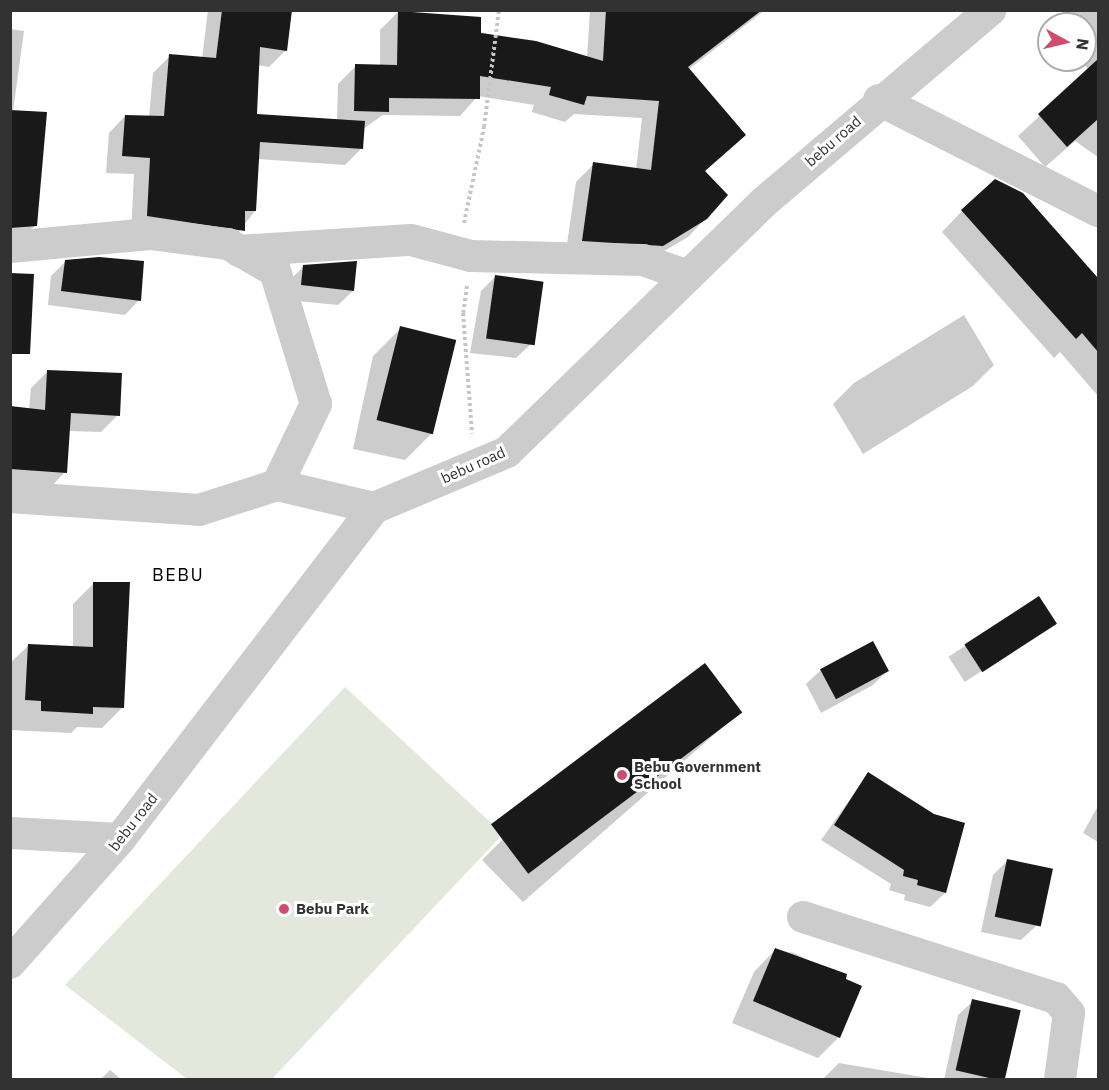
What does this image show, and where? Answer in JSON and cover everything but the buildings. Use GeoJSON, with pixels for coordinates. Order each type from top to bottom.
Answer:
{"type":"FeatureCollection","features":[{"type":"Feature","properties":{"kind":"street","name":"bebu road"},"geometry":{"type":"LineString","coordinates":[[10,963],[120,839],[374,508],[507,452],[688,276],[879,100],[990,10]]}},
{"type":"Feature","properties":{"kind":"street"},"geometry":{"type":"LineString","coordinates":[[879,100],[1098,211]]}},
{"type":"Feature","properties":{"kind":"street"},"geometry":{"type":"LineString","coordinates":[[10,247],[150,234],[228,244],[275,271],[316,404],[277,485]]}},
{"type":"Feature","properties":{"kind":"street"},"geometry":{"type":"LineString","coordinates":[[239,251],[411,240],[471,256],[643,260],[688,276]]}},
{"type":"Feature","properties":{"kind":"street"},"geometry":{"type":"LineString","coordinates":[[10,497],[198,510],[277,485],[374,508]]}},
{"type":"Feature","properties":{"kind":"street"},"geometry":{"type":"LineString","coordinates":[[10,833],[120,839]]}},
{"type":"Feature","properties":{"kind":"street"},"geometry":{"type":"LineString","coordinates":[[803,917],[1056,998],[1069,1013],[1060,1080]]}},
{"type":"Feature","properties":{"kind":"shaded area","name":"Bebu Park"},"geometry":{"type":"Polygon","coordinates":[[[345,687],[503,834],[272,1079],[187,1079],[65,985],[345,687]]]}},
{"type":"Feature","properties":{"kind":"place","name":"Bebu Government School"},"geometry":{"type":"Point","coordinates":[622,775]}},
{"type":"Feature","properties":{"kind":"place","name":"Bebu Park"},"geometry":{"type":"Point","coordinates":[284,909]}},
{"type":"Feature","properties":{"kind":"district","name":"BEBU"},"geometry":{"type":"Point","coordinates":[178,575]}}]}
